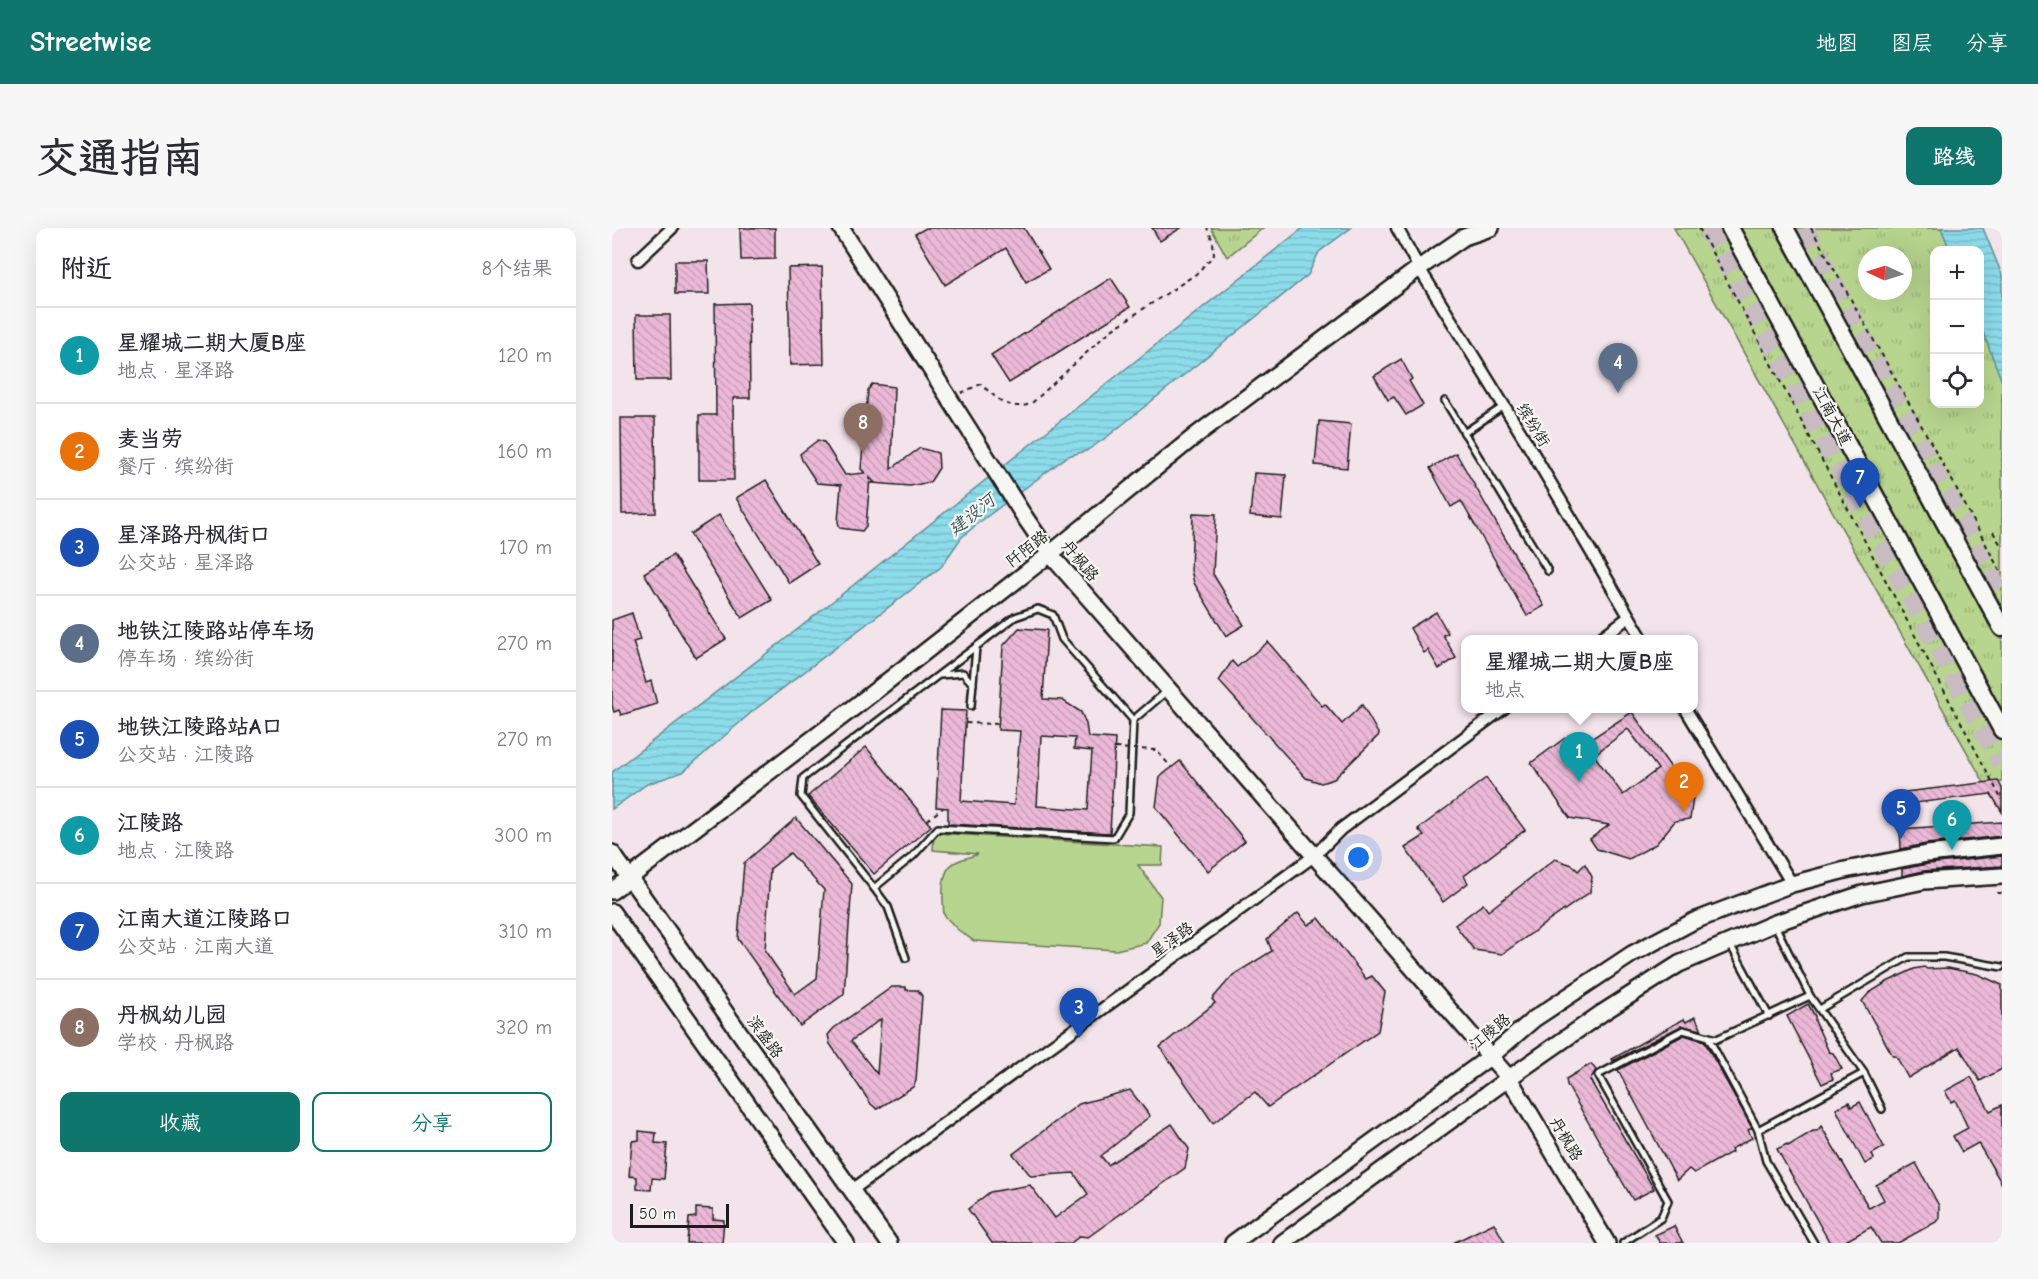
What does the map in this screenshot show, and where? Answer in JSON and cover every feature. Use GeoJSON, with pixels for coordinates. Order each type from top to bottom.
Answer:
{"type":"FeatureCollection","features":[{"type":"Feature","properties":{"kind":"main road","name":"丹枫路"},"geometry":{"type":"LineString","coordinates":[[840,228],[1050,554],[1509,1078],[1607,1243]]}},
{"type":"Feature","properties":{"kind":"main road","name":"阡陌路"},"geometry":{"type":"LineString","coordinates":[[612,891],[1050,554],[1195,436],[1466,233],[1491,228]]}},
{"type":"Feature","properties":{"kind":"main road","name":"江南大道"},"geometry":{"type":"LineString","coordinates":[[1730,228],[2002,730]]}},
{"type":"Feature","properties":{"kind":"main road"},"geometry":{"type":"LineString","coordinates":[[1785,228],[2002,627]]}},
{"type":"Feature","properties":{"kind":"main road","name":"江陵路"},"geometry":{"type":"LineString","coordinates":[[1233,1243],[1491,1056],[1534,1019],[1632,954],[1694,921],[1792,884],[1845,870],[1927,854],[2002,846]]}},
{"type":"Feature","properties":{"kind":"main road","name":"滨盛路"},"geometry":{"type":"LineString","coordinates":[[612,853],[889,1243]]}},
{"type":"Feature","properties":{"kind":"main road"},"geometry":{"type":"LineString","coordinates":[[1281,1243],[1602,1012],[1678,964],[1730,944],[1775,923],[1862,894],[1924,881],[2002,876]]}},
{"type":"Feature","properties":{"kind":"main road"},"geometry":{"type":"LineString","coordinates":[[612,912],[846,1243]]}},
{"type":"Feature","properties":{"kind":"street"},"geometry":{"type":"LineString","coordinates":[[638,260],[672,228]]}},
{"type":"Feature","properties":{"kind":"street","name":"缤纷街"},"geometry":{"type":"LineString","coordinates":[[1396,228],[1640,635]]}},
{"type":"Feature","properties":{"kind":"street"},"geometry":{"type":"LineString","coordinates":[[1604,635],[1629,617]]}},
{"type":"Feature","properties":{"kind":"street","name":"星泽路"},"geometry":{"type":"LineString","coordinates":[[852,1190],[1314,856],[1341,829],[1497,713]]}},
{"type":"Feature","properties":{"kind":"street"},"geometry":{"type":"LineString","coordinates":[[1688,713],[1792,884]]}},
{"type":"Feature","properties":{"kind":"lane"},"geometry":{"type":"LineString","coordinates":[[1445,401],[1548,571]]}},
{"type":"Feature","properties":{"kind":"lane"},"geometry":{"type":"LineString","coordinates":[[1464,433],[1504,406]]}},
{"type":"Feature","properties":{"kind":"lane"},"geometry":{"type":"LineString","coordinates":[[874,888],[913,856],[938,828],[1114,838],[1129,813],[1133,720],[1062,639],[1053,615],[1038,609],[1015,617],[802,778],[801,796],[888,907],[906,958]]}},
{"type":"Feature","properties":{"kind":"lane"},"geometry":{"type":"LineString","coordinates":[[971,706],[976,647]]}},
{"type":"Feature","properties":{"kind":"lane"},"geometry":{"type":"LineString","coordinates":[[938,676],[963,673],[973,684]]}},
{"type":"Feature","properties":{"kind":"lane"},"geometry":{"type":"LineString","coordinates":[[1133,720],[1169,690]]}},
{"type":"Feature","properties":{"kind":"lane"},"geometry":{"type":"LineString","coordinates":[[1775,923],[1810,996],[1864,1073],[1882,1109]]}},
{"type":"Feature","properties":{"kind":"lane"},"geometry":{"type":"LineString","coordinates":[[1730,944],[1769,1016]]}},
{"type":"Feature","properties":{"kind":"lane"},"geometry":{"type":"LineString","coordinates":[[1820,1009],[1908,957],[1944,957],[2002,967]]}},
{"type":"Feature","properties":{"kind":"lane"},"geometry":{"type":"LineString","coordinates":[[1623,1243],[1661,1218],[1668,1201],[1598,1075],[1683,1030],[1717,1039],[1810,996]]}},
{"type":"Feature","properties":{"kind":"lane"},"geometry":{"type":"LineString","coordinates":[[1708,1037],[1758,1130],[1766,1161],[1814,1243]]}},
{"type":"Feature","properties":{"kind":"lane"},"geometry":{"type":"LineString","coordinates":[[1758,1130],[1864,1073]]}},
{"type":"Feature","properties":{"kind":"path"},"geometry":{"type":"LineString","coordinates":[[949,398],[981,384],[999,401],[1019,408],[1031,404],[1110,331],[1196,274],[1214,255],[1213,240],[1207,228]]}},
{"type":"Feature","properties":{"kind":"path"},"geometry":{"type":"LineString","coordinates":[[1699,228],[2002,800]]}},
{"type":"Feature","properties":{"kind":"path"},"geometry":{"type":"LineString","coordinates":[[1811,228],[1953,482],[2002,575]]}},
{"type":"Feature","properties":{"kind":"path"},"geometry":{"type":"LineString","coordinates":[[1993,532],[2002,547]]}},
{"type":"Feature","properties":{"kind":"path"},"geometry":{"type":"LineString","coordinates":[[966,723],[999,724]]}},
{"type":"Feature","properties":{"kind":"path"},"geometry":{"type":"LineString","coordinates":[[1114,748],[1156,750],[1172,768]]}},
{"type":"Feature","properties":{"kind":"path"},"geometry":{"type":"LineString","coordinates":[[927,820],[943,808]]}},
{"type":"Feature","properties":{"kind":"path"},"geometry":{"type":"LineString","coordinates":[[1997,893],[2002,893]]}},
{"type":"Feature","properties":{"kind":"green space"},"geometry":{"type":"Polygon","coordinates":[[[1211,228],[1263,228],[1227,257],[1211,228]]]}},
{"type":"Feature","properties":{"kind":"green space"},"geometry":{"type":"Polygon","coordinates":[[[1674,228],[1949,228],[1956,246],[1930,246],[1930,408],[1984,408],[1984,317],[2002,364],[2002,782],[1986,786],[1674,228]]]}},
{"type":"Feature","properties":{"kind":"green space"},"geometry":{"type":"Polygon","coordinates":[[[934,833],[1163,847],[1162,865],[1138,865],[1161,897],[1159,923],[1146,943],[1116,950],[974,941],[957,929],[944,915],[943,887],[949,867],[978,854],[933,850],[934,833]]]}},
{"type":"Feature","properties":{"kind":"water","name":"建设河"},"geometry":{"type":"Polygon","coordinates":[[[1303,228],[1351,228],[1319,252],[1308,275],[1107,437],[1086,451],[1068,456],[977,524],[961,538],[941,567],[753,711],[683,772],[647,784],[612,809],[612,772],[784,640],[1303,228]]]}},
{"type":"Feature","properties":{"kind":"water"},"geometry":{"type":"Polygon","coordinates":[[[1941,228],[1983,228],[2002,275],[2002,382],[1984,335],[1984,246],[1948,246],[1941,228]]]}},
{"type":"Feature","properties":{"kind":"building"},"geometry":{"type":"Polygon","coordinates":[[[740,228],[775,228],[775,259],[741,260],[740,228]]]}},
{"type":"Feature","properties":{"kind":"building"},"geometry":{"type":"Polygon","coordinates":[[[926,228],[1024,228],[1049,269],[1026,282],[1006,248],[945,285],[915,234],[926,228]]]}},
{"type":"Feature","properties":{"kind":"building"},"geometry":{"type":"Polygon","coordinates":[[[1152,228],[1181,228],[1160,241],[1152,228]]]}},
{"type":"Feature","properties":{"kind":"building"},"geometry":{"type":"Polygon","coordinates":[[[675,261],[708,261],[709,294],[675,294],[675,261]]]}},
{"type":"Feature","properties":{"kind":"building"},"geometry":{"type":"Polygon","coordinates":[[[822,267],[824,364],[790,365],[788,268],[822,267]]]}},
{"type":"Feature","properties":{"kind":"building"},"geometry":{"type":"Polygon","coordinates":[[[1111,278],[1130,307],[1009,383],[991,355],[1111,278]]]}},
{"type":"Feature","properties":{"kind":"building"},"geometry":{"type":"Polygon","coordinates":[[[749,303],[750,398],[733,398],[734,480],[699,480],[699,415],[716,415],[715,304],[749,303]]]}},
{"type":"Feature","properties":{"kind":"building"},"geometry":{"type":"Polygon","coordinates":[[[636,315],[670,315],[671,380],[637,380],[636,315]]]}},
{"type":"Feature","properties":{"kind":"building"},"geometry":{"type":"Polygon","coordinates":[[[1401,359],[1412,379],[1409,381],[1423,405],[1406,415],[1394,397],[1388,400],[1374,376],[1401,359]]]}},
{"type":"Feature","properties":{"kind":"building"},"geometry":{"type":"Polygon","coordinates":[[[872,384],[894,387],[891,469],[920,448],[938,453],[939,468],[930,482],[910,486],[872,483],[874,482],[870,478],[866,526],[862,531],[840,528],[838,522],[841,485],[817,483],[800,454],[818,440],[824,442],[845,475],[865,473],[861,469],[868,390],[872,384]]]}},
{"type":"Feature","properties":{"kind":"building"},"geometry":{"type":"Polygon","coordinates":[[[621,418],[655,418],[656,513],[622,514],[621,418]]]}},
{"type":"Feature","properties":{"kind":"building"},"geometry":{"type":"Polygon","coordinates":[[[1319,421],[1351,424],[1347,468],[1315,465],[1319,421]]]}},
{"type":"Feature","properties":{"kind":"building"},"geometry":{"type":"Polygon","coordinates":[[[1456,453],[1544,606],[1527,616],[1461,501],[1451,507],[1430,468],[1456,453]]]}},
{"type":"Feature","properties":{"kind":"building"},"geometry":{"type":"Polygon","coordinates":[[[1254,473],[1286,475],[1282,519],[1250,516],[1254,473]]]}},
{"type":"Feature","properties":{"kind":"building"},"geometry":{"type":"Polygon","coordinates":[[[766,480],[818,564],[789,583],[736,498],[766,480]]]}},
{"type":"Feature","properties":{"kind":"building"},"geometry":{"type":"Polygon","coordinates":[[[1193,513],[1216,514],[1213,574],[1244,625],[1226,636],[1194,583],[1191,570],[1193,513]]]}},
{"type":"Feature","properties":{"kind":"building"},"geometry":{"type":"Polygon","coordinates":[[[719,515],[772,600],[742,618],[690,534],[719,515]]]}},
{"type":"Feature","properties":{"kind":"building"},"geometry":{"type":"Polygon","coordinates":[[[673,555],[726,639],[696,658],[644,573],[673,555]]]}},
{"type":"Feature","properties":{"kind":"building"},"geometry":{"type":"Polygon","coordinates":[[[1436,612],[1448,633],[1443,635],[1456,658],[1439,669],[1428,650],[1424,653],[1410,628],[1436,612]]]}},
{"type":"Feature","properties":{"kind":"building"},"geometry":{"type":"Polygon","coordinates":[[[632,613],[640,640],[633,642],[646,683],[651,681],[657,704],[621,715],[619,710],[614,712],[612,706],[612,620],[632,613]]]}},
{"type":"Feature","properties":{"kind":"building"},"geometry":{"type":"Polygon","coordinates":[[[1019,628],[1047,630],[1043,699],[1062,700],[1081,712],[1088,737],[1115,739],[1110,833],[948,824],[948,808],[936,807],[941,710],[966,711],[961,801],[1014,805],[1020,731],[998,730],[1003,646],[1019,628]],[[1041,736],[1037,806],[1088,810],[1092,751],[1074,749],[1075,738],[1041,736]]]}},
{"type":"Feature","properties":{"kind":"building"},"geometry":{"type":"Polygon","coordinates":[[[1268,642],[1322,706],[1325,704],[1342,724],[1362,705],[1379,735],[1334,779],[1321,783],[1306,778],[1219,681],[1232,661],[1237,667],[1268,642]]]}},
{"type":"Feature","properties":{"kind":"building"},"geometry":{"type":"Polygon","coordinates":[[[1633,713],[1674,772],[1680,768],[1694,790],[1690,819],[1675,821],[1656,844],[1629,859],[1597,849],[1590,839],[1609,825],[1570,818],[1531,763],[1565,738],[1585,743],[1633,713]],[[1628,729],[1594,755],[1623,795],[1658,769],[1628,729]]]}},
{"type":"Feature","properties":{"kind":"building"},"geometry":{"type":"Polygon","coordinates":[[[866,747],[931,826],[874,874],[808,796],[866,747]]]}},
{"type":"Feature","properties":{"kind":"building"},"geometry":{"type":"Polygon","coordinates":[[[1180,761],[1245,841],[1208,871],[1156,807],[1160,777],[1180,761]]]}},
{"type":"Feature","properties":{"kind":"building"},"geometry":{"type":"Polygon","coordinates":[[[1486,778],[1525,830],[1464,876],[1468,883],[1443,902],[1405,848],[1424,836],[1418,829],[1486,778]]]}},
{"type":"Feature","properties":{"kind":"building"},"geometry":{"type":"Polygon","coordinates":[[[1998,781],[2002,788],[2002,812],[1991,794],[1898,805],[1897,793],[1998,781]]]}},
{"type":"Feature","properties":{"kind":"building"},"geometry":{"type":"Polygon","coordinates":[[[796,818],[852,884],[844,994],[800,1026],[738,939],[744,863],[796,818]],[[790,853],[770,869],[765,951],[795,994],[817,978],[824,890],[790,853]]]}},
{"type":"Feature","properties":{"kind":"building"},"geometry":{"type":"Polygon","coordinates":[[[2002,822],[2002,836],[1901,849],[1900,829],[2002,822]]]}},
{"type":"Feature","properties":{"kind":"building"},"geometry":{"type":"Polygon","coordinates":[[[2002,856],[2002,866],[1923,871],[1902,876],[1902,869],[2002,856]]]}},
{"type":"Feature","properties":{"kind":"building"},"geometry":{"type":"Polygon","coordinates":[[[1555,859],[1572,865],[1578,871],[1585,864],[1592,877],[1590,892],[1502,954],[1474,950],[1455,925],[1483,904],[1488,911],[1555,859]]]}},
{"type":"Feature","properties":{"kind":"building"},"geometry":{"type":"Polygon","coordinates":[[[1298,913],[1308,925],[1319,918],[1366,979],[1372,976],[1385,992],[1378,1031],[1268,1107],[1255,1092],[1213,1123],[1160,1047],[1215,1003],[1212,999],[1233,975],[1272,951],[1267,939],[1298,913]]]}},
{"type":"Feature","properties":{"kind":"building"},"geometry":{"type":"Polygon","coordinates":[[[1924,967],[1927,969],[1948,968],[1977,974],[2002,985],[2002,1069],[1980,1081],[1959,1047],[1908,1078],[1862,1001],[1869,993],[1887,982],[1914,969],[1924,967]]]}},
{"type":"Feature","properties":{"kind":"building"},"geometry":{"type":"Polygon","coordinates":[[[892,987],[918,990],[922,996],[916,1081],[913,1087],[877,1109],[871,1104],[830,1044],[828,1035],[834,1028],[892,987]],[[881,1019],[851,1041],[877,1074],[881,1019]]]}},
{"type":"Feature","properties":{"kind":"building"},"geometry":{"type":"Polygon","coordinates":[[[1808,1004],[1829,1052],[1833,1053],[1842,1069],[1831,1073],[1833,1079],[1822,1084],[1787,1016],[1808,1004]]]}},
{"type":"Feature","properties":{"kind":"building"},"geometry":{"type":"Polygon","coordinates":[[[1695,1017],[1702,1030],[1681,1026],[1613,1061],[1612,1059],[1684,1019],[1686,1022],[1695,1017]]]}},
{"type":"Feature","properties":{"kind":"building"},"geometry":{"type":"Polygon","coordinates":[[[1684,1035],[1704,1041],[1752,1128],[1748,1130],[1752,1138],[1694,1173],[1689,1169],[1677,1180],[1618,1070],[1684,1035]]]}},
{"type":"Feature","properties":{"kind":"building"},"geometry":{"type":"Polygon","coordinates":[[[1591,1064],[1596,1070],[1590,1080],[1654,1189],[1633,1200],[1567,1085],[1566,1079],[1591,1064]]]}},
{"type":"Feature","properties":{"kind":"building"},"geometry":{"type":"Polygon","coordinates":[[[1971,1077],[1990,1111],[2002,1105],[2002,1184],[1978,1143],[1962,1152],[1953,1136],[1968,1128],[1955,1100],[1951,1102],[1945,1091],[1971,1077]]]}},
{"type":"Feature","properties":{"kind":"building"},"geometry":{"type":"Polygon","coordinates":[[[1130,1090],[1150,1116],[1101,1156],[1108,1165],[1172,1124],[1189,1149],[1185,1168],[1088,1237],[1080,1236],[1071,1243],[992,1243],[968,1209],[990,1192],[1030,1185],[1055,1218],[1088,1194],[1074,1173],[1031,1176],[1013,1154],[1079,1104],[1130,1090]]]}},
{"type":"Feature","properties":{"kind":"building"},"geometry":{"type":"Polygon","coordinates":[[[1849,1102],[1851,1107],[1860,1102],[1884,1147],[1872,1154],[1874,1159],[1865,1164],[1836,1109],[1849,1102]]]}},
{"type":"Feature","properties":{"kind":"building"},"geometry":{"type":"Polygon","coordinates":[[[1821,1126],[1869,1208],[1884,1200],[1876,1185],[1916,1163],[1939,1206],[1939,1218],[1936,1222],[1898,1243],[1881,1243],[1871,1227],[1842,1243],[1830,1243],[1777,1149],[1817,1131],[1821,1126]]]}},
{"type":"Feature","properties":{"kind":"building"},"geometry":{"type":"Polygon","coordinates":[[[639,1131],[656,1133],[655,1143],[667,1144],[664,1179],[652,1178],[651,1190],[637,1189],[637,1177],[629,1176],[632,1141],[639,1140],[639,1131]]]}},
{"type":"Feature","properties":{"kind":"building"},"geometry":{"type":"Polygon","coordinates":[[[696,1208],[713,1209],[713,1219],[724,1220],[722,1243],[687,1243],[689,1218],[696,1217],[696,1208]]]}},
{"type":"Feature","properties":{"kind":"building"},"geometry":{"type":"Polygon","coordinates":[[[1494,1223],[1505,1243],[1453,1243],[1494,1223]]]}},
{"type":"Feature","properties":{"kind":"building"},"geometry":{"type":"Polygon","coordinates":[[[1674,1226],[1683,1243],[1660,1243],[1655,1235],[1674,1226]]]}},
{"type":"Feature","properties":{"kind":"tunnel"},"geometry":{"type":"LineString","coordinates":[[1707,228],[2002,763]]}},
{"type":"Feature","properties":{"kind":"tunnel"},"geometry":{"type":"LineString","coordinates":[[1804,228],[2002,598]]}},
{"type":"Feature","properties":{"kind":"place","name":"地铁江陵路站停车场"},"geometry":{"type":"Point","coordinates":[1618,393]}},
{"type":"Feature","properties":{"kind":"place","name":"丹枫幼儿园"},"geometry":{"type":"Point","coordinates":[863,453]}},
{"type":"Feature","properties":{"kind":"place","name":"江南大道江陵路口"},"geometry":{"type":"Point","coordinates":[1860,508]}},
{"type":"Feature","properties":{"kind":"place","name":"星耀城二期大厦B座"},"geometry":{"type":"Point","coordinates":[1579,782]}},
{"type":"Feature","properties":{"kind":"place","name":"麦当劳"},"geometry":{"type":"Point","coordinates":[1684,812]}},
{"type":"Feature","properties":{"kind":"place","name":"地铁江陵路站A口"},"geometry":{"type":"Point","coordinates":[1901,839]}},
{"type":"Feature","properties":{"kind":"place","name":"江陵路"},"geometry":{"type":"Point","coordinates":[1952,850]}},
{"type":"Feature","properties":{"kind":"place","name":"星泽路丹枫街口"},"geometry":{"type":"Point","coordinates":[1079,1038]}}]}
